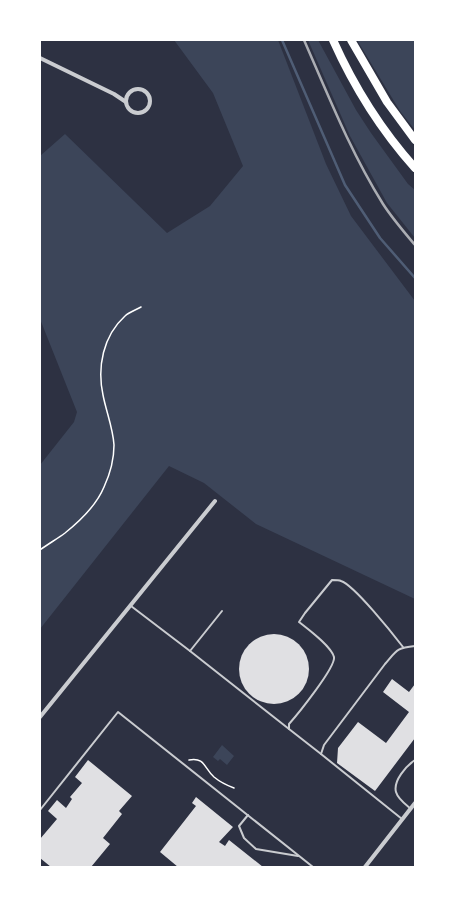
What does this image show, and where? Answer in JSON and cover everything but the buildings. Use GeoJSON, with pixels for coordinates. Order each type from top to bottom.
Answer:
{"type":"FeatureCollection","features":[{"type":"Feature","properties":{"kind":"highway"},"geometry":{"type":"LineString","coordinates":[[333,40],[348,70],[374,115],[393,142],[415,168]]}},
{"type":"Feature","properties":{"kind":"highway"},"geometry":{"type":"LineString","coordinates":[[351,40],[387,102],[415,140]]}},
{"type":"Feature","properties":{"kind":"street"},"geometry":{"type":"LineString","coordinates":[[40,58],[114,94],[126,102],[129,108],[138,113],[141,113],[147,109],[150,102],[145,92],[138,90],[131,92],[128,95],[126,102]]}},
{"type":"Feature","properties":{"kind":"street"},"geometry":{"type":"LineString","coordinates":[[40,717],[215,501]]}},
{"type":"Feature","properties":{"kind":"street"},"geometry":{"type":"LineString","coordinates":[[365,867],[415,802]]}},
{"type":"Feature","properties":{"kind":"lane"},"geometry":{"type":"LineString","coordinates":[[289,729],[289,724],[321,682],[334,661],[334,656],[321,640],[299,622],[304,613],[332,580],[342,581],[350,587],[403,646]]}},
{"type":"Feature","properties":{"kind":"lane"},"geometry":{"type":"LineString","coordinates":[[131,606],[402,819]]}},
{"type":"Feature","properties":{"kind":"lane"},"geometry":{"type":"LineString","coordinates":[[190,651],[222,611]]}},
{"type":"Feature","properties":{"kind":"lane"},"geometry":{"type":"LineString","coordinates":[[321,754],[324,745],[395,652],[403,646],[415,646]]}},
{"type":"Feature","properties":{"kind":"lane"},"geometry":{"type":"LineString","coordinates":[[40,810],[118,712],[313,867]]}},
{"type":"Feature","properties":{"kind":"lane"},"geometry":{"type":"LineString","coordinates":[[410,808],[402,801],[396,790],[399,779],[407,767],[415,760]]}},
{"type":"Feature","properties":{"kind":"lane"},"geometry":{"type":"LineString","coordinates":[[248,815],[239,826],[244,838],[256,848],[299,856]]}},
{"type":"Feature","properties":{"kind":"path"},"geometry":{"type":"LineString","coordinates":[[40,550],[66,533],[90,510],[104,488],[112,465],[114,445],[103,395],[100,363],[106,344],[115,326],[126,315],[141,308]]}},
{"type":"Feature","properties":{"kind":"path"},"geometry":{"type":"LineString","coordinates":[[189,760],[200,760],[208,771],[214,776],[225,785],[234,788]]}},
{"type":"Feature","properties":{"kind":"shaded area"},"geometry":{"type":"Polygon","coordinates":[[[174,40],[278,40],[326,164],[351,216],[415,301],[415,599],[256,524],[204,483],[169,466],[40,629],[40,465],[74,422],[77,412],[40,319],[40,156],[65,134],[167,233],[210,206],[243,166],[213,93],[174,40]]]}},
{"type":"Feature","properties":{"kind":"shaded area"},"geometry":{"type":"Polygon","coordinates":[[[308,40],[318,40],[356,110],[408,184],[415,190],[415,238],[387,203],[350,136],[308,40]]]}},
{"type":"Feature","properties":{"kind":"shaded area"},"geometry":{"type":"Polygon","coordinates":[[[357,40],[415,40],[415,130],[400,111],[357,40]]]}},
{"type":"Feature","properties":{"kind":"shaded area"},"geometry":{"type":"Polygon","coordinates":[[[222,745],[234,756],[227,765],[220,759],[218,761],[213,757],[222,745]]]}},
{"type":"Feature","properties":{"kind":"waterway"},"geometry":{"type":"LineString","coordinates":[[282,40],[345,185],[380,238],[415,278]]}},
{"type":"Feature","properties":{"kind":"railway"},"geometry":{"type":"LineString","coordinates":[[304,40],[340,124],[371,185],[398,225],[415,245]]}}]}
